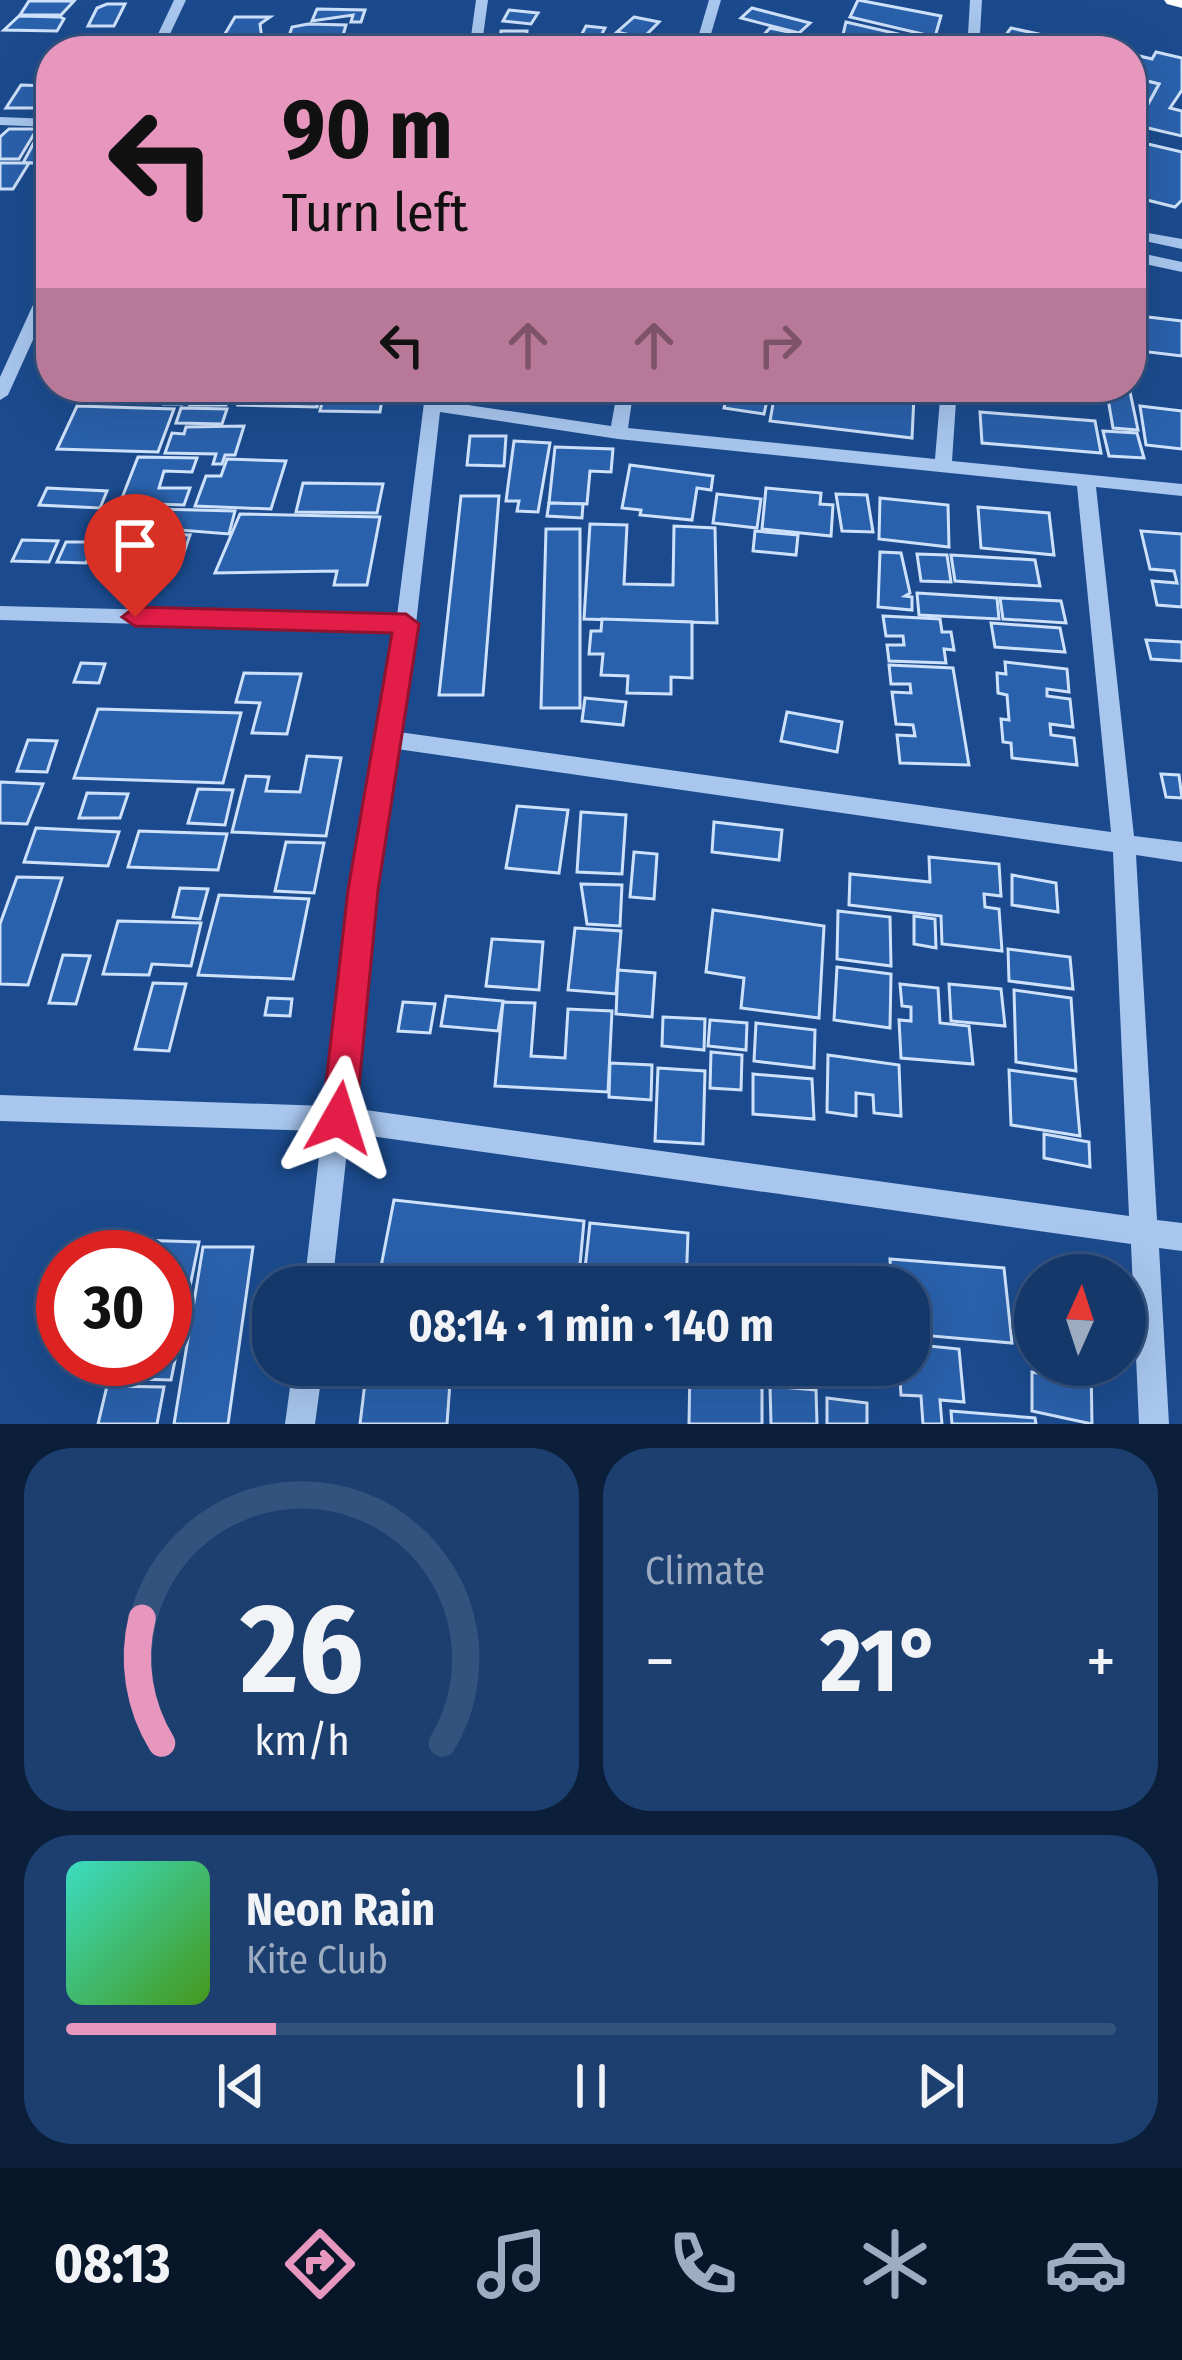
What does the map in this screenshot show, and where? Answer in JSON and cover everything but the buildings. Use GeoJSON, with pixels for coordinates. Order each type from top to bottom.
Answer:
{"type":"FeatureCollection","features":[{"type":"Feature","properties":{"kind":"street"},"geometry":{"type":"LineString","coordinates":[[164,36],[180,0]]}},
{"type":"Feature","properties":{"kind":"street"},"geometry":{"type":"LineString","coordinates":[[477,36],[482,0]]}},
{"type":"Feature","properties":{"kind":"street"},"geometry":{"type":"LineString","coordinates":[[704,36],[715,0]]}},
{"type":"Feature","properties":{"kind":"street"},"geometry":{"type":"LineString","coordinates":[[975,36],[976,0]]}},
{"type":"Feature","properties":{"kind":"street"},"geometry":{"type":"LineString","coordinates":[[0,121],[36,122]]}},
{"type":"Feature","properties":{"kind":"street"},"geometry":{"type":"LineString","coordinates":[[1146,237],[1182,244]]}},
{"type":"Feature","properties":{"kind":"street"},"geometry":{"type":"LineString","coordinates":[[1146,259],[1182,267]]}},
{"type":"Feature","properties":{"kind":"street"},"geometry":{"type":"LineString","coordinates":[[0,394],[36,316]]}},
{"type":"Feature","properties":{"kind":"street"},"geometry":{"type":"LineString","coordinates":[[321,1266],[363,890],[406,624],[432,402]]}},
{"type":"Feature","properties":{"kind":"street"},"geometry":{"type":"LineString","coordinates":[[463,402],[618,433],[1182,490]]}},
{"type":"Feature","properties":{"kind":"street"},"geometry":{"type":"LineString","coordinates":[[618,433],[623,402]]}},
{"type":"Feature","properties":{"kind":"street"},"geometry":{"type":"LineString","coordinates":[[943,467],[949,402]]}},
{"type":"Feature","properties":{"kind":"street"},"geometry":{"type":"LineString","coordinates":[[1086,481],[1124,845],[1148,1232],[1154,1424]]}},
{"type":"Feature","properties":{"kind":"street"},"geometry":{"type":"LineString","coordinates":[[0,613],[406,624]]}},
{"type":"Feature","properties":{"kind":"street"},"geometry":{"type":"LineString","coordinates":[[388,739],[1182,852]]}},
{"type":"Feature","properties":{"kind":"street"},"geometry":{"type":"LineString","coordinates":[[0,1108],[339,1118],[1182,1237]]}},
{"type":"Feature","properties":{"kind":"street"},"geometry":{"type":"LineString","coordinates":[[300,1424],[305,1386]]}},
{"type":"Feature","properties":{"kind":"route"},"geometry":{"type":"LineString","coordinates":[[135,617],[406,624],[363,890],[339,1118]]}}]}
